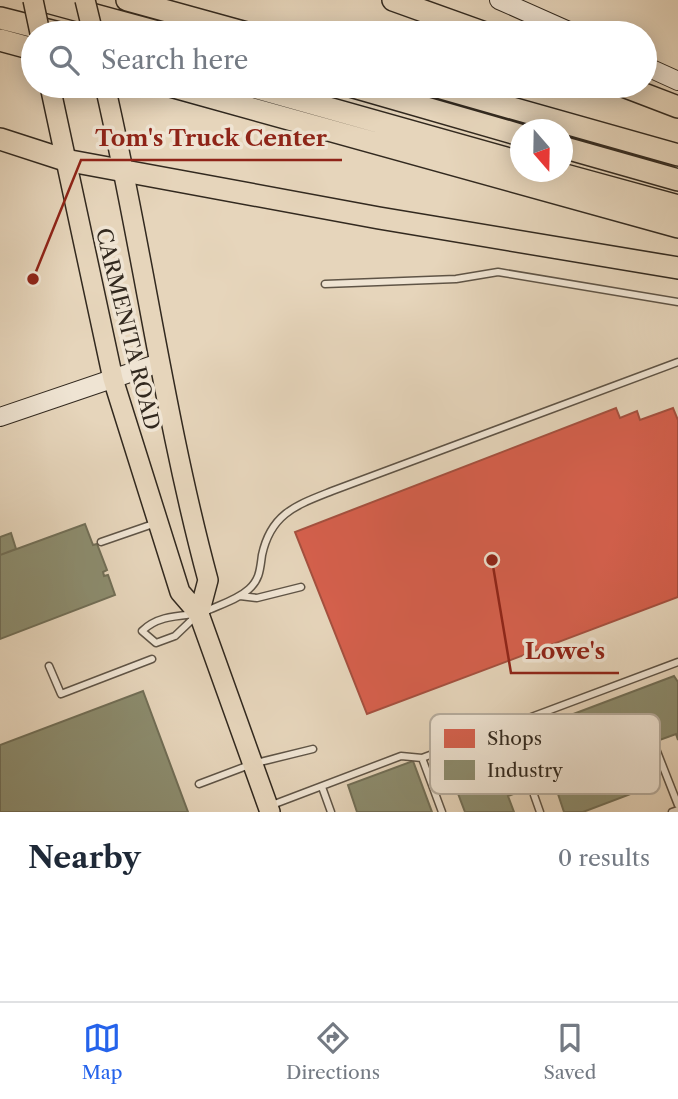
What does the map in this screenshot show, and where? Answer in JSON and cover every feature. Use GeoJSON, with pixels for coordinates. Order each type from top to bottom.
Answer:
{"type":"FeatureCollection","features":[{"type":"Feature","properties":{"kind":"highway"},"geometry":{"type":"LineString","coordinates":[[40,0],[117,21]]}},
{"type":"Feature","properties":{"kind":"highway"},"geometry":{"type":"LineString","coordinates":[[127,0],[203,21]]}},
{"type":"Feature","properties":{"kind":"highway"},"geometry":{"type":"LineString","coordinates":[[393,0],[452,21]]}},
{"type":"Feature","properties":{"kind":"highway"},"geometry":{"type":"LineString","coordinates":[[0,18],[21,23]]}},
{"type":"Feature","properties":{"kind":"highway"},"geometry":{"type":"LineString","coordinates":[[0,40],[21,46]]}},
{"type":"Feature","properties":{"kind":"highway"},"geometry":{"type":"LineString","coordinates":[[213,98],[678,227]]}},
{"type":"Feature","properties":{"kind":"highway"},"geometry":{"type":"LineString","coordinates":[[293,98],[510,159]]}},
{"type":"Feature","properties":{"kind":"highway"},"geometry":{"type":"LineString","coordinates":[[392,98],[510,132]]}},
{"type":"Feature","properties":{"kind":"highway"},"geometry":{"type":"LineString","coordinates":[[476,98],[678,155]]}},
{"type":"Feature","properties":{"kind":"highway"},"geometry":{"type":"LineString","coordinates":[[654,98],[678,107]]}},
{"type":"Feature","properties":{"kind":"highway"},"geometry":{"type":"LineString","coordinates":[[0,139],[65,160],[379,218],[678,268]]}},
{"type":"Feature","properties":{"kind":"highway"},"geometry":{"type":"LineString","coordinates":[[573,150],[678,180]]}},
{"type":"Feature","properties":{"kind":"highway"},"geometry":{"type":"LineString","coordinates":[[573,177],[678,206]]}},
{"type":"Feature","properties":{"kind":"main road"},"geometry":{"type":"LineString","coordinates":[[33,0],[37,21]]}},
{"type":"Feature","properties":{"kind":"main road"},"geometry":{"type":"LineString","coordinates":[[85,0],[90,21]]}},
{"type":"Feature","properties":{"kind":"main road","name":"CARMENITA ROAD"},"geometry":{"type":"LineString","coordinates":[[52,98],[113,379],[180,592],[199,614],[269,809]]}},
{"type":"Feature","properties":{"kind":"main road","name":"CARMENITA ROAD"},"geometry":{"type":"LineString","coordinates":[[108,98],[140,248],[159,363],[208,580],[199,614]]}},
{"type":"Feature","properties":{"kind":"street"},"geometry":{"type":"LineString","coordinates":[[499,0],[546,21]]}},
{"type":"Feature","properties":{"kind":"street"},"geometry":{"type":"LineString","coordinates":[[657,71],[678,81]]}},
{"type":"Feature","properties":{"kind":"street"},"geometry":{"type":"LineString","coordinates":[[0,417],[159,363]]}},
{"type":"Feature","properties":{"kind":"lane"},"geometry":{"type":"LineString","coordinates":[[325,284],[456,279],[498,272],[678,302]]}},
{"type":"Feature","properties":{"kind":"lane"},"geometry":{"type":"LineString","coordinates":[[199,614],[175,636],[156,643],[142,631],[168,617],[199,614],[240,596],[256,581],[261,571],[264,546],[282,515],[291,508],[678,362]]}},
{"type":"Feature","properties":{"kind":"lane"},"geometry":{"type":"LineString","coordinates":[[101,542],[158,522]]}},
{"type":"Feature","properties":{"kind":"lane"},"geometry":{"type":"LineString","coordinates":[[240,596],[257,598],[301,587]]}},
{"type":"Feature","properties":{"kind":"lane"},"geometry":{"type":"LineString","coordinates":[[49,666],[61,694],[152,659]]}},
{"type":"Feature","properties":{"kind":"lane"},"geometry":{"type":"LineString","coordinates":[[539,714],[678,662]]}},
{"type":"Feature","properties":{"kind":"lane"},"geometry":{"type":"LineString","coordinates":[[199,784],[252,764],[313,749]]}},
{"type":"Feature","properties":{"kind":"lane"},"geometry":{"type":"LineString","coordinates":[[269,809],[401,756],[422,758],[430,755]]}},
{"type":"Feature","properties":{"kind":"lane"},"geometry":{"type":"LineString","coordinates":[[422,758],[430,780]]}},
{"type":"Feature","properties":{"kind":"lane"},"geometry":{"type":"LineString","coordinates":[[660,760],[678,807],[672,812]]}},
{"type":"Feature","properties":{"kind":"lane"},"geometry":{"type":"LineString","coordinates":[[322,787],[331,812]]}},
{"type":"Feature","properties":{"kind":"lane"},"geometry":{"type":"LineString","coordinates":[[435,794],[442,812]]}},
{"type":"Feature","properties":{"kind":"lane"},"geometry":{"type":"LineString","coordinates":[[534,795],[540,812]]}},
{"type":"Feature","properties":{"kind":"building: Shops"},"geometry":{"type":"Polygon","coordinates":[[[616,408],[620,418],[637,411],[640,420],[673,408],[678,420],[678,597],[367,714],[295,532],[616,408]]]}},
{"type":"Feature","properties":{"kind":"building: Industry"},"geometry":{"type":"Polygon","coordinates":[[[85,524],[93,545],[97,544],[107,570],[103,572],[104,576],[108,575],[115,595],[0,639],[0,555],[85,524]]]}},
{"type":"Feature","properties":{"kind":"building: Industry"},"geometry":{"type":"Polygon","coordinates":[[[11,533],[16,549],[0,555],[0,537],[11,533]]]}},
{"type":"Feature","properties":{"kind":"building: Industry"},"geometry":{"type":"Polygon","coordinates":[[[674,676],[678,682],[678,740],[676,734],[660,740],[660,714],[573,714],[674,676]]]}},
{"type":"Feature","properties":{"kind":"building: Industry"},"geometry":{"type":"Polygon","coordinates":[[[143,691],[188,812],[0,812],[0,745],[143,691]]]}},
{"type":"Feature","properties":{"kind":"building: Industry"},"geometry":{"type":"Polygon","coordinates":[[[413,761],[432,812],[357,812],[348,785],[413,761]]]}},
{"type":"Feature","properties":{"kind":"building: Industry"},"geometry":{"type":"Polygon","coordinates":[[[458,794],[513,794],[508,796],[514,812],[465,812],[458,794]]]}},
{"type":"Feature","properties":{"kind":"building: Industry"},"geometry":{"type":"Polygon","coordinates":[[[558,794],[631,794],[583,812],[564,812],[558,794]]]}},
{"type":"Feature","properties":{"kind":"place","name":"Tom's Truck Center"},"geometry":{"type":"Point","coordinates":[33,279]}},
{"type":"Feature","properties":{"kind":"place","name":"Lowe's"},"geometry":{"type":"Point","coordinates":[492,560]}}]}
